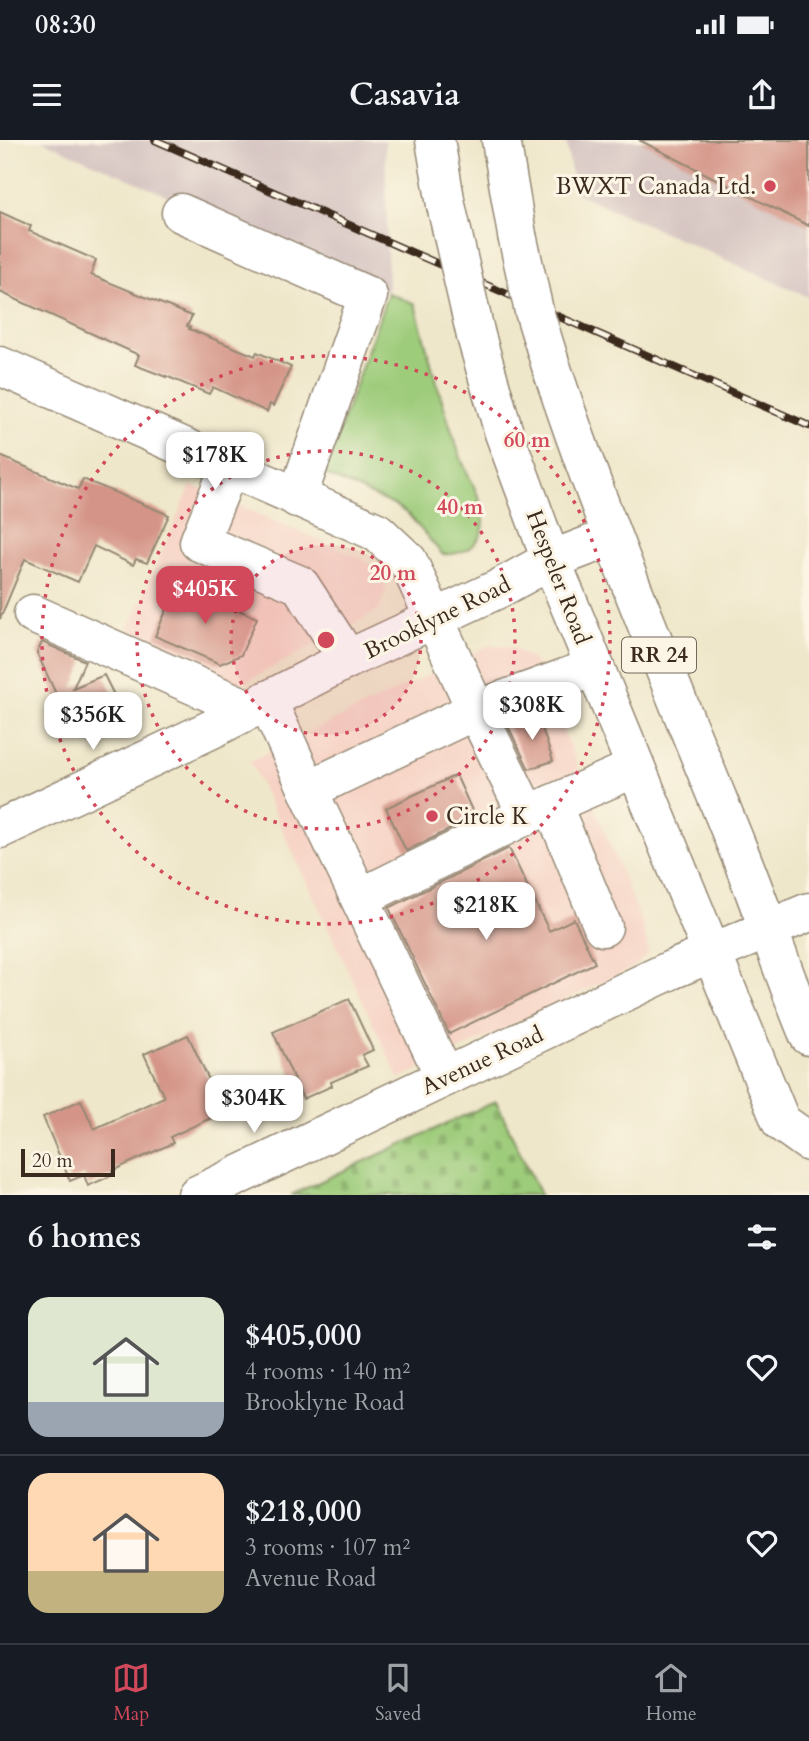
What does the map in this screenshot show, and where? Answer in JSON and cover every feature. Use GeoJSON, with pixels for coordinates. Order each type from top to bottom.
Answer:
{"type":"FeatureCollection","features":[{"type":"Feature","properties":{"kind":"main road","name":"Hespeler Road"},"geometry":{"type":"LineString","coordinates":[[435,140],[446,205],[475,336],[504,433],[551,560],[781,1122],[809,1142]]}},
{"type":"Feature","properties":{"kind":"main road","name":"RR 24"},"geometry":{"type":"LineString","coordinates":[[501,140],[517,235],[534,311],[579,453],[751,882],[809,1036]]}},
{"type":"Feature","properties":{"kind":"main road"},"geometry":{"type":"LineString","coordinates":[[181,213],[368,296],[297,498]]}},
{"type":"Feature","properties":{"kind":"main road"},"geometry":{"type":"LineString","coordinates":[[0,366],[377,532],[397,549],[408,561],[476,710],[539,809],[603,927]]}},
{"type":"Feature","properties":{"kind":"main road"},"geometry":{"type":"LineString","coordinates":[[230,466],[199,542],[300,585],[348,659]]}},
{"type":"Feature","properties":{"kind":"main road","name":"Brooklyne Road"},"geometry":{"type":"LineString","coordinates":[[0,829],[259,705],[551,560],[611,537]]}},
{"type":"Feature","properties":{"kind":"main road"},"geometry":{"type":"LineString","coordinates":[[33,614],[259,705],[308,790],[445,1077]]}},
{"type":"Feature","properties":{"kind":"main road"},"geometry":{"type":"LineString","coordinates":[[308,790],[476,710],[595,667]]}},
{"type":"Feature","properties":{"kind":"main road"},"geometry":{"type":"LineString","coordinates":[[360,898],[539,809],[635,768]]}},
{"type":"Feature","properties":{"kind":"main road","name":"Avenue Road"},"geometry":{"type":"LineString","coordinates":[[197,1195],[712,953],[809,912]]}},
{"type":"Feature","properties":{"kind":"shaded area"},"geometry":{"type":"Polygon","coordinates":[[[41,140],[385,140],[388,293],[41,140]]]}},
{"type":"Feature","properties":{"kind":"shaded area"},"geometry":{"type":"Polygon","coordinates":[[[566,140],[809,140],[809,297],[574,192],[566,140]]]}},
{"type":"Feature","properties":{"kind":"shaded area"},"geometry":{"type":"Polygon","coordinates":[[[191,485],[361,558],[378,571],[384,580],[386,590],[379,610],[232,689],[122,644],[191,485]]]}},
{"type":"Feature","properties":{"kind":"shaded area"},"geometry":{"type":"Polygon","coordinates":[[[490,645],[513,647],[535,662],[642,923],[649,953],[634,967],[399,1079],[250,761],[490,645]]]}},
{"type":"Feature","properties":{"kind":"green space"},"geometry":{"type":"Polygon","coordinates":[[[388,293],[415,304],[453,435],[483,511],[481,535],[471,547],[458,553],[442,554],[409,515],[396,506],[324,474],[388,293]]]}},
{"type":"Feature","properties":{"kind":"green space"},"geometry":{"type":"Polygon","coordinates":[[[496,1101],[540,1195],[291,1195],[496,1101]]]}},
{"type":"Feature","properties":{"kind":"building","name":"BWXT Canada Ltd."},"geometry":{"type":"Polygon","coordinates":[[[639,140],[809,140],[809,226],[639,140]]]}},
{"type":"Feature","properties":{"kind":"building"},"geometry":{"type":"Polygon","coordinates":[[[0,212],[31,226],[29,231],[96,260],[91,275],[192,316],[187,326],[189,329],[255,356],[257,352],[291,367],[273,406],[270,404],[267,412],[213,387],[209,394],[135,365],[139,355],[0,292],[0,212]]]}},
{"type":"Feature","properties":{"kind":"building"},"geometry":{"type":"Polygon","coordinates":[[[0,456],[78,489],[83,479],[169,515],[147,563],[136,559],[133,565],[94,546],[78,582],[25,559],[0,619],[0,456]]]}},
{"type":"Feature","properties":{"kind":"building"},"geometry":{"type":"Polygon","coordinates":[[[178,584],[257,618],[241,655],[220,664],[155,636],[178,584]]]}},
{"type":"Feature","properties":{"kind":"building"},"geometry":{"type":"Polygon","coordinates":[[[42,642],[85,661],[73,688],[104,675],[118,703],[70,724],[37,653],[42,642]]]}},
{"type":"Feature","properties":{"kind":"building"},"geometry":{"type":"Polygon","coordinates":[[[538,716],[553,761],[529,769],[508,726],[538,716]]]}},
{"type":"Feature","properties":{"kind":"building","name":"Circle K"},"geometry":{"type":"Polygon","coordinates":[[[456,775],[475,817],[406,851],[386,808],[456,775]]]}},
{"type":"Feature","properties":{"kind":"building"},"geometry":{"type":"Polygon","coordinates":[[[509,848],[549,931],[574,919],[595,963],[449,1034],[389,908],[509,848]]]}},
{"type":"Feature","properties":{"kind":"building"},"geometry":{"type":"Polygon","coordinates":[[[349,999],[373,1050],[362,1055],[368,1066],[331,1082],[332,1086],[303,1099],[273,1032],[349,999]]]}},
{"type":"Feature","properties":{"kind":"building"},"geometry":{"type":"Polygon","coordinates":[[[188,1035],[224,1112],[170,1137],[173,1143],[112,1171],[113,1175],[88,1186],[84,1175],[70,1181],[43,1117],[81,1100],[94,1129],[164,1097],[144,1054],[188,1035]]]}},
{"type":"Feature","properties":{"kind":"railway"},"geometry":{"type":"LineString","coordinates":[[155,140],[809,426]]}},
{"type":"Feature","properties":{"kind":"place","name":"BWXT Canada Ltd."},"geometry":{"type":"Point","coordinates":[770,186]}},
{"type":"Feature","properties":{"kind":"place","name":"Circle K"},"geometry":{"type":"Point","coordinates":[432,816]}}]}
